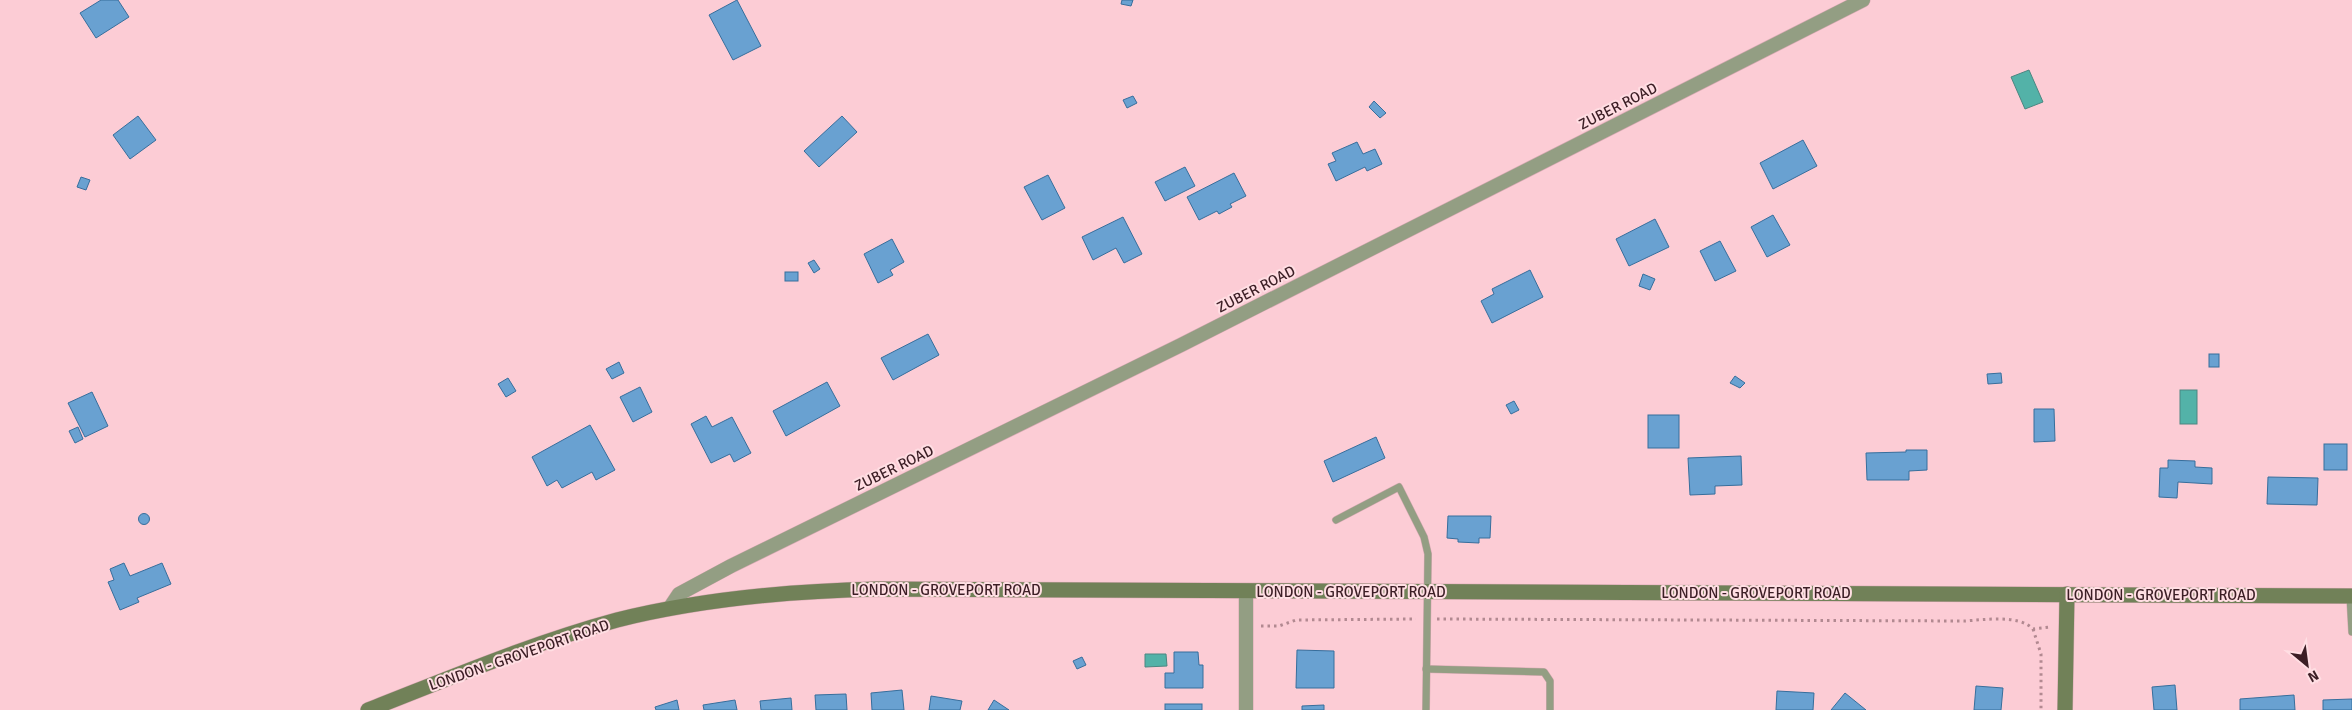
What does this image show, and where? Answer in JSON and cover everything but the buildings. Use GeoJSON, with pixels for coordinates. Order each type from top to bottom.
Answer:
{"type":"FeatureCollection","features":[{"type":"Feature","properties":{"kind":"main road","name":"LONDON - GROVEPORT ROAD"},"geometry":{"type":"LineString","coordinates":[[368,710],[498,658],[588,628],[669,609],[720,601],[819,591],[2351,596]]}},
{"type":"Feature","properties":{"kind":"main road"},"geometry":{"type":"LineString","coordinates":[[2065,710],[2067,594]]}},
{"type":"Feature","properties":{"kind":"street","name":"ZUBER ROAD"},"geometry":{"type":"LineString","coordinates":[[669,609],[679,594],[730,566],[1180,345],[1863,0]]}},
{"type":"Feature","properties":{"kind":"street"},"geometry":{"type":"LineString","coordinates":[[1246,592],[1246,710]]}},
{"type":"Feature","properties":{"kind":"lane"},"geometry":{"type":"LineString","coordinates":[[1336,520],[1399,487],[1424,537],[1428,554],[1426,710]]}},
{"type":"Feature","properties":{"kind":"lane"},"geometry":{"type":"LineString","coordinates":[[2351,596],[2352,632]]}},
{"type":"Feature","properties":{"kind":"lane"},"geometry":{"type":"LineString","coordinates":[[1426,669],[1544,672],[1550,681],[1550,710]]}},
{"type":"Feature","properties":{"kind":"path"},"geometry":{"type":"LineString","coordinates":[[1246,625],[1279,626],[1296,620],[1964,621],[2002,619],[2028,624],[2033,628],[2040,654],[2041,710]]}},
{"type":"Feature","properties":{"kind":"water"},"geometry":{"type":"Polygon","coordinates":[[[2029,70],[2043,102],[2025,109],[2011,77],[2029,70]]]}},
{"type":"Feature","properties":{"kind":"water"},"geometry":{"type":"Polygon","coordinates":[[[2180,390],[2197,390],[2197,424],[2180,424],[2180,390]]]}},
{"type":"Feature","properties":{"kind":"water"},"geometry":{"type":"Polygon","coordinates":[[[1145,654],[1166,654],[1167,666],[1145,667],[1145,654]]]}}]}
